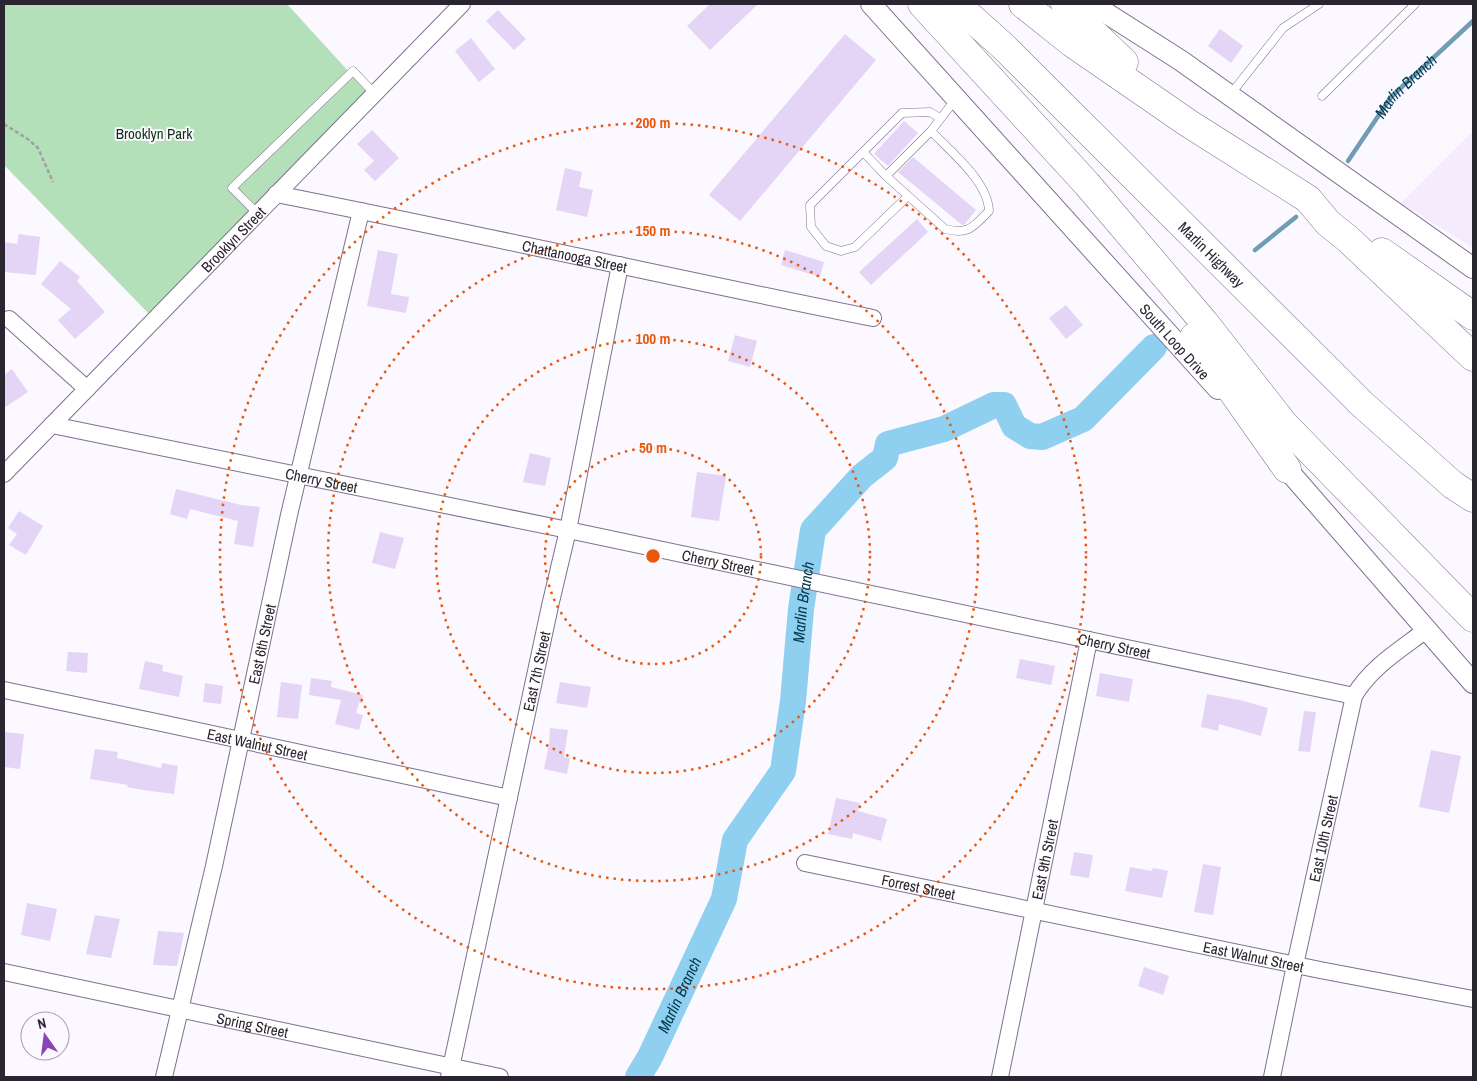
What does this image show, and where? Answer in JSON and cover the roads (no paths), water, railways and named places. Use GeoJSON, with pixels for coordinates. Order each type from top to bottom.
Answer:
{"type":"FeatureCollection","features":[{"type":"Feature","properties":{"kind":"highway"},"geometry":{"type":"LineString","coordinates":[[922,4],[1087,184],[1204,322],[1284,424],[1473,618]]}},
{"type":"Feature","properties":{"kind":"highway","name":"Marlin Highway"},"geometry":{"type":"LineString","coordinates":[[956,4],[1011,54],[1362,404],[1453,485],[1473,498]]}},
{"type":"Feature","properties":{"kind":"highway"},"geometry":{"type":"LineString","coordinates":[[1022,4],[1072,43],[1188,123],[1308,199],[1473,316]]}},
{"type":"Feature","properties":{"kind":"highway"},"geometry":{"type":"LineString","coordinates":[[1065,4],[1084,25],[1188,123]]}},
{"type":"Feature","properties":{"kind":"highway"},"geometry":{"type":"LineString","coordinates":[[1087,184],[1287,469]]}},
{"type":"Feature","properties":{"kind":"highway"},"geometry":{"type":"LineString","coordinates":[[1308,199],[1328,222],[1473,357]]}},
{"type":"Feature","properties":{"kind":"street","name":"Brooklyn Street"},"geometry":{"type":"LineString","coordinates":[[4,474],[462,4]]}},
{"type":"Feature","properties":{"kind":"street","name":"South Loop Drive"},"geometry":{"type":"LineString","coordinates":[[871,4],[1170,335],[1473,683]]}},
{"type":"Feature","properties":{"kind":"street"},"geometry":{"type":"LineString","coordinates":[[1092,4],[1180,60],[1473,268]]}},
{"type":"Feature","properties":{"kind":"street","name":"Chattanooga Street"},"geometry":{"type":"LineString","coordinates":[[276,194],[620,265],[711,286],[873,318]]}},
{"type":"Feature","properties":{"kind":"street","name":"East 6th Street"},"geometry":{"type":"LineString","coordinates":[[164,1077],[214,866],[298,475],[361,211]]}},
{"type":"Feature","properties":{"kind":"street","name":"East 7th Street"},"geometry":{"type":"LineString","coordinates":[[450,1072],[568,530],[620,265]]}},
{"type":"Feature","properties":{"kind":"street"},"geometry":{"type":"LineString","coordinates":[[9,319],[87,389]]}},
{"type":"Feature","properties":{"kind":"street","name":"Cherry Street"},"geometry":{"type":"LineString","coordinates":[[52,425],[568,530],[1354,696]]}},
{"type":"Feature","properties":{"kind":"street","name":"East 10th Street"},"geometry":{"type":"LineString","coordinates":[[1272,1077],[1354,696],[1374,669],[1426,630]]}},
{"type":"Feature","properties":{"kind":"street","name":"East 9th Street"},"geometry":{"type":"LineString","coordinates":[[1000,1077],[1089,640]]}},
{"type":"Feature","properties":{"kind":"street","name":"East Walnut Street"},"geometry":{"type":"LineString","coordinates":[[4,690],[509,798]]}},
{"type":"Feature","properties":{"kind":"street","name":"Forrest Street"},"geometry":{"type":"LineString","coordinates":[[805,863],[1033,911]]}},
{"type":"Feature","properties":{"kind":"street","name":"East Walnut Street"},"geometry":{"type":"LineString","coordinates":[[1033,911],[1473,1000]]}},
{"type":"Feature","properties":{"kind":"street","name":"Spring Street"},"geometry":{"type":"LineString","coordinates":[[4,972],[180,1009],[450,1072],[500,1077]]}},
{"type":"Feature","properties":{"kind":"lane"},"geometry":{"type":"LineString","coordinates":[[1230,95],[1283,28],[1320,4]]}},
{"type":"Feature","properties":{"kind":"lane"},"geometry":{"type":"LineString","coordinates":[[1322,96],[1415,4]]}},
{"type":"Feature","properties":{"kind":"lane"},"geometry":{"type":"LineString","coordinates":[[257,213],[232,188],[353,71],[374,93]]}},
{"type":"Feature","properties":{"kind":"lane"},"geometry":{"type":"LineString","coordinates":[[886,176],[930,131],[956,98]]}},
{"type":"Feature","properties":{"kind":"lane"},"geometry":{"type":"LineString","coordinates":[[908,196],[855,247],[841,251],[826,246],[811,227],[810,205],[902,113],[930,112],[940,118]]}},
{"type":"Feature","properties":{"kind":"lane"},"geometry":{"type":"LineString","coordinates":[[863,152],[886,176],[945,229],[957,232],[971,228],[989,211],[982,188],[972,174],[930,131]]}},
{"type":"Feature","properties":{"kind":"waterway","name":"Marlin Branch"},"geometry":{"type":"LineString","coordinates":[[1348,161],[1391,97],[1473,21]]}},
{"type":"Feature","properties":{"kind":"waterway","name":"Marlin Branch"},"geometry":{"type":"LineString","coordinates":[[1255,250],[1296,217]]}},
{"type":"Feature","properties":{"kind":"waterway","name":"Marlin Branch"},"geometry":{"type":"LineString","coordinates":[[638,1077],[650,1057],[724,899],[735,840],[783,771],[793,701],[801,609],[813,530],[862,476],[885,458],[888,444],[944,429],[994,405],[1004,405],[1014,426],[1030,436],[1042,437],[1083,419],[1154,347]]}},
{"type":"Feature","properties":{"kind":"park label","name":"Brooklyn Park"},"geometry":{"type":"Point","coordinates":[154,133]}}]}
